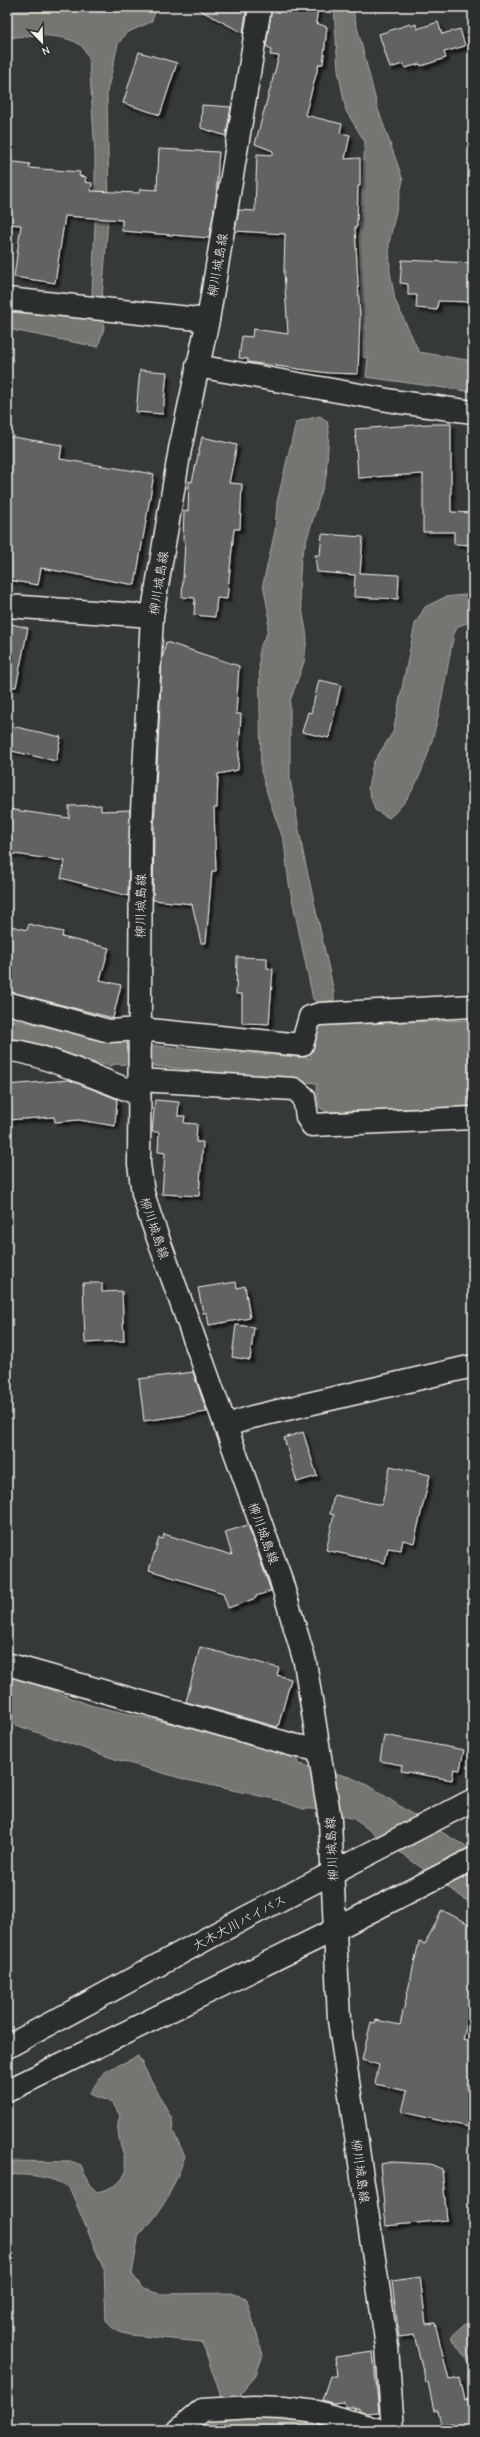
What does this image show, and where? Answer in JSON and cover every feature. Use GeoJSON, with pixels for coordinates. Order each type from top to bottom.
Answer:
{"type":"FeatureCollection","features":[{"type":"Feature","properties":{"kind":"main road","name":"柳川城島線"},"geometry":{"type":"LineString","coordinates":[[260,7],[208,320],[180,450],[152,616],[141,830],[139,1164],[143,1193],[280,1577],[304,1662],[330,1820],[339,2020],[387,2347],[393,2430]]}},
{"type":"Feature","properties":{"kind":"main road"},"geometry":{"type":"LineString","coordinates":[[7,299],[208,320]]}},
{"type":"Feature","properties":{"kind":"main road"},"geometry":{"type":"LineString","coordinates":[[197,366],[399,402],[473,412]]}},
{"type":"Feature","properties":{"kind":"main road"},"geometry":{"type":"LineString","coordinates":[[7,606],[152,616]]}},
{"type":"Feature","properties":{"kind":"main road"},"geometry":{"type":"LineString","coordinates":[[7,1003],[109,1031],[139,1031],[302,1045],[310,1018],[320,1014],[473,1006]]}},
{"type":"Feature","properties":{"kind":"main road"},"geometry":{"type":"LineString","coordinates":[[7,1051],[65,1065],[106,1083],[139,1080],[294,1089],[304,1097],[307,1117],[312,1125],[473,1118]]}},
{"type":"Feature","properties":{"kind":"main road"},"geometry":{"type":"LineString","coordinates":[[225,1426],[252,1417],[473,1366]]}},
{"type":"Feature","properties":{"kind":"main road"},"geometry":{"type":"LineString","coordinates":[[7,1664],[122,1698],[293,1745],[319,1756]]}},
{"type":"Feature","properties":{"kind":"main road","name":"大木大川バイパス"},"geometry":{"type":"LineString","coordinates":[[7,2047],[333,1872],[473,1800]]}},
{"type":"Feature","properties":{"kind":"main road"},"geometry":{"type":"LineString","coordinates":[[7,2091],[334,1930],[473,1859]]}},
{"type":"Feature","properties":{"kind":"main road"},"geometry":{"type":"LineString","coordinates":[[179,2430],[202,2410],[253,2407],[284,2408],[317,2412],[379,2430]]}},
{"type":"Feature","properties":{"kind":"shaded area"},"geometry":{"type":"Polygon","coordinates":[[[7,7],[158,7],[151,22],[126,33],[118,44],[107,92],[109,207],[102,299],[104,328],[98,347],[7,329],[7,312],[91,318],[95,224],[95,154],[89,58],[84,49],[73,41],[65,38],[23,36],[7,39],[7,7]]]}},
{"type":"Feature","properties":{"kind":"shaded area"},"geometry":{"type":"Polygon","coordinates":[[[334,7],[352,7],[378,109],[403,180],[389,243],[390,272],[395,300],[419,352],[473,361],[473,392],[366,377],[368,358],[363,357],[359,233],[365,142],[346,111],[338,70],[334,7]]]}},
{"type":"Feature","properties":{"kind":"shaded area"},"geometry":{"type":"Polygon","coordinates":[[[320,416],[327,421],[329,431],[326,477],[301,558],[299,591],[307,637],[304,662],[290,701],[290,779],[303,852],[334,992],[334,1000],[317,1003],[313,999],[289,884],[284,842],[261,771],[259,649],[267,633],[269,616],[263,584],[275,531],[277,502],[296,422],[320,416]]]}},
{"type":"Feature","properties":{"kind":"shaded area"},"geometry":{"type":"Polygon","coordinates":[[[473,594],[473,621],[458,626],[454,634],[434,734],[426,759],[416,782],[404,802],[389,818],[375,810],[368,788],[373,763],[393,732],[415,624],[425,607],[445,597],[473,594]]]}},
{"type":"Feature","properties":{"kind":"shaded area"},"geometry":{"type":"Polygon","coordinates":[[[7,1018],[120,1043],[310,1058],[319,1025],[473,1020],[473,1106],[326,1112],[319,1107],[316,1083],[154,1066],[116,1064],[109,1066],[7,1041],[7,1018]]]}},
{"type":"Feature","properties":{"kind":"shaded area"},"geometry":{"type":"Polygon","coordinates":[[[7,1673],[90,1705],[199,1730],[296,1755],[298,1764],[350,1777],[373,1788],[407,1811],[473,1851],[473,1905],[354,1819],[313,1809],[303,1809],[278,1800],[187,1780],[115,1759],[7,1722],[7,1673]]]}},
{"type":"Feature","properties":{"kind":"shaded area"},"geometry":{"type":"Polygon","coordinates":[[[138,2056],[172,2119],[173,2131],[185,2156],[161,2209],[147,2227],[139,2233],[132,2274],[143,2289],[160,2294],[231,2293],[246,2298],[263,2355],[255,2377],[241,2393],[247,2413],[354,2430],[195,2430],[199,2424],[223,2413],[219,2391],[201,2342],[131,2335],[114,2329],[106,2320],[104,2270],[70,2189],[56,2181],[40,2177],[7,2175],[7,2161],[73,2162],[81,2165],[89,2184],[97,2192],[113,2186],[122,2179],[125,2170],[125,2160],[119,2138],[118,2127],[120,2116],[113,2103],[89,2094],[104,2072],[138,2056]]]}},
{"type":"Feature","properties":{"kind":"shaded area"},"geometry":{"type":"Polygon","coordinates":[[[473,2317],[473,2376],[470,2365],[451,2337],[473,2317]]]}},
{"type":"Feature","properties":{"kind":"building"},"geometry":{"type":"Polygon","coordinates":[[[194,7],[247,7],[243,33],[194,7]]]}},
{"type":"Feature","properties":{"kind":"building"},"geometry":{"type":"Polygon","coordinates":[[[272,7],[318,7],[316,23],[327,27],[323,64],[319,64],[305,115],[342,124],[340,133],[350,135],[345,159],[360,158],[360,186],[358,186],[357,227],[355,227],[360,318],[358,374],[328,373],[248,362],[248,359],[239,358],[242,336],[252,337],[253,329],[288,334],[284,272],[285,234],[235,231],[239,210],[255,211],[257,154],[273,155],[273,151],[255,144],[279,56],[270,55],[271,49],[266,46],[272,7]]]}},
{"type":"Feature","properties":{"kind":"building"},"geometry":{"type":"Polygon","coordinates":[[[438,22],[442,34],[460,29],[465,46],[444,52],[446,58],[421,66],[420,64],[405,68],[403,64],[390,68],[379,34],[410,24],[411,26],[416,24],[417,29],[438,22]]]}},
{"type":"Feature","properties":{"kind":"building"},"geometry":{"type":"Polygon","coordinates":[[[139,52],[177,63],[160,115],[123,103],[139,52]]]}},
{"type":"Feature","properties":{"kind":"building"},"geometry":{"type":"Polygon","coordinates":[[[202,105],[231,107],[226,136],[201,128],[202,105]]]}},
{"type":"Feature","properties":{"kind":"building"},"geometry":{"type":"Polygon","coordinates":[[[159,149],[219,152],[216,198],[209,238],[122,231],[122,220],[65,216],[55,283],[14,277],[21,225],[7,224],[7,161],[30,164],[29,168],[80,172],[79,176],[86,177],[85,182],[92,183],[91,191],[139,193],[140,189],[157,190],[159,149]]]}},
{"type":"Feature","properties":{"kind":"building"},"geometry":{"type":"Polygon","coordinates":[[[402,260],[473,263],[473,302],[438,301],[437,310],[416,308],[417,295],[408,295],[408,284],[400,283],[402,260]]]}},
{"type":"Feature","properties":{"kind":"building"},"geometry":{"type":"Polygon","coordinates":[[[140,370],[167,372],[163,414],[136,412],[140,370]]]}},
{"type":"Feature","properties":{"kind":"building"},"geometry":{"type":"Polygon","coordinates":[[[451,424],[451,512],[473,513],[473,545],[454,544],[454,532],[423,532],[423,474],[358,478],[355,429],[451,424]]]}},
{"type":"Feature","properties":{"kind":"building"},"geometry":{"type":"Polygon","coordinates":[[[7,436],[62,445],[60,459],[154,474],[135,585],[41,568],[38,585],[7,580],[7,436]]]}},
{"type":"Feature","properties":{"kind":"building"},"geometry":{"type":"Polygon","coordinates":[[[202,437],[237,445],[229,483],[242,484],[240,529],[234,529],[227,599],[217,598],[215,617],[194,615],[195,598],[182,597],[185,541],[183,540],[184,511],[188,511],[189,481],[192,482],[202,437]]]}},
{"type":"Feature","properties":{"kind":"building"},"geometry":{"type":"Polygon","coordinates":[[[322,534],[363,537],[360,573],[399,575],[398,599],[354,597],[355,575],[317,572],[315,555],[320,555],[322,534]]]}},
{"type":"Feature","properties":{"kind":"building"},"geometry":{"type":"Polygon","coordinates":[[[7,623],[28,628],[16,687],[7,686],[7,623]]]}},
{"type":"Feature","properties":{"kind":"building"},"geometry":{"type":"Polygon","coordinates":[[[166,642],[239,666],[236,714],[241,714],[238,770],[218,774],[217,808],[214,808],[216,871],[212,871],[206,943],[201,943],[192,904],[153,900],[154,830],[162,660],[166,642]]]}},
{"type":"Feature","properties":{"kind":"building"},"geometry":{"type":"Polygon","coordinates":[[[319,680],[341,685],[329,738],[302,732],[308,712],[311,713],[319,680]]]}},
{"type":"Feature","properties":{"kind":"building"},"geometry":{"type":"Polygon","coordinates":[[[7,725],[61,737],[56,761],[7,750],[7,725]]]}},
{"type":"Feature","properties":{"kind":"building"},"geometry":{"type":"Polygon","coordinates":[[[101,805],[101,811],[130,810],[128,896],[61,878],[65,861],[7,853],[7,809],[69,818],[69,806],[101,805]]]}},
{"type":"Feature","properties":{"kind":"building"},"geometry":{"type":"Polygon","coordinates":[[[29,924],[63,932],[62,937],[109,948],[100,980],[121,985],[113,1018],[7,991],[7,925],[27,930],[29,924]]]}},
{"type":"Feature","properties":{"kind":"building"},"geometry":{"type":"Polygon","coordinates":[[[237,957],[267,958],[267,968],[273,969],[269,1024],[242,1023],[242,994],[236,994],[237,957]]]}},
{"type":"Feature","properties":{"kind":"building"},"geometry":{"type":"Polygon","coordinates":[[[69,1080],[117,1099],[115,1126],[79,1120],[55,1122],[54,1117],[7,1120],[7,1085],[69,1080]]]}},
{"type":"Feature","properties":{"kind":"building"},"geometry":{"type":"Polygon","coordinates":[[[155,1100],[179,1102],[178,1116],[185,1116],[184,1123],[197,1124],[196,1142],[203,1142],[199,1196],[162,1194],[165,1153],[158,1152],[159,1132],[152,1132],[155,1100]]]}},
{"type":"Feature","properties":{"kind":"building"},"geometry":{"type":"Polygon","coordinates":[[[236,1282],[237,1288],[245,1286],[250,1318],[209,1325],[207,1313],[203,1313],[198,1288],[236,1282]]]}},
{"type":"Feature","properties":{"kind":"building"},"geometry":{"type":"Polygon","coordinates":[[[83,1283],[102,1283],[102,1292],[122,1291],[124,1341],[85,1343],[83,1283]]]}},
{"type":"Feature","properties":{"kind":"building"},"geometry":{"type":"Polygon","coordinates":[[[236,1325],[254,1327],[250,1360],[232,1357],[236,1325]]]}},
{"type":"Feature","properties":{"kind":"building"},"geometry":{"type":"Polygon","coordinates":[[[193,1372],[207,1412],[144,1421],[139,1379],[193,1372]]]}},
{"type":"Feature","properties":{"kind":"building"},"geometry":{"type":"Polygon","coordinates":[[[303,1432],[317,1476],[297,1482],[284,1438],[303,1432]]]}},
{"type":"Feature","properties":{"kind":"building"},"geometry":{"type":"Polygon","coordinates":[[[390,1466],[430,1475],[414,1543],[403,1540],[401,1550],[388,1548],[385,1563],[326,1550],[334,1515],[330,1514],[334,1495],[382,1505],[390,1466]]]}},
{"type":"Feature","properties":{"kind":"building"},"geometry":{"type":"Polygon","coordinates":[[[248,1525],[271,1591],[256,1596],[256,1598],[228,1608],[223,1593],[149,1570],[159,1538],[163,1539],[164,1534],[232,1555],[225,1532],[248,1525]]]}},
{"type":"Feature","properties":{"kind":"building"},"geometry":{"type":"Polygon","coordinates":[[[200,1647],[279,1668],[277,1675],[291,1679],[278,1727],[186,1702],[200,1647]]]}},
{"type":"Feature","properties":{"kind":"building"},"geometry":{"type":"Polygon","coordinates":[[[384,1735],[464,1750],[460,1770],[454,1769],[452,1780],[401,1771],[402,1765],[380,1761],[384,1735]]]}},
{"type":"Feature","properties":{"kind":"building"},"geometry":{"type":"Polygon","coordinates":[[[442,1910],[473,1926],[473,1998],[463,2040],[473,2042],[473,2062],[467,2088],[473,2089],[473,2128],[402,2112],[407,2091],[375,2084],[379,2065],[362,2060],[371,2022],[375,2023],[376,2020],[400,2025],[419,1942],[425,1944],[442,1910]]]}},
{"type":"Feature","properties":{"kind":"building"},"geometry":{"type":"Polygon","coordinates":[[[392,2162],[430,2164],[442,2169],[447,2220],[386,2226],[380,2164],[392,2162]]]}},
{"type":"Feature","properties":{"kind":"building"},"geometry":{"type":"Polygon","coordinates":[[[420,2277],[426,2324],[435,2323],[449,2380],[460,2378],[465,2400],[469,2399],[473,2416],[473,2430],[452,2430],[452,2423],[441,2425],[438,2411],[434,2411],[428,2382],[426,2382],[414,2335],[399,2337],[392,2281],[420,2277]]]}},
{"type":"Feature","properties":{"kind":"building"},"geometry":{"type":"Polygon","coordinates":[[[373,2352],[379,2412],[364,2413],[358,2411],[358,2408],[353,2409],[353,2407],[345,2407],[344,2402],[332,2403],[322,2400],[330,2376],[337,2376],[335,2357],[373,2352]]]}}]}
